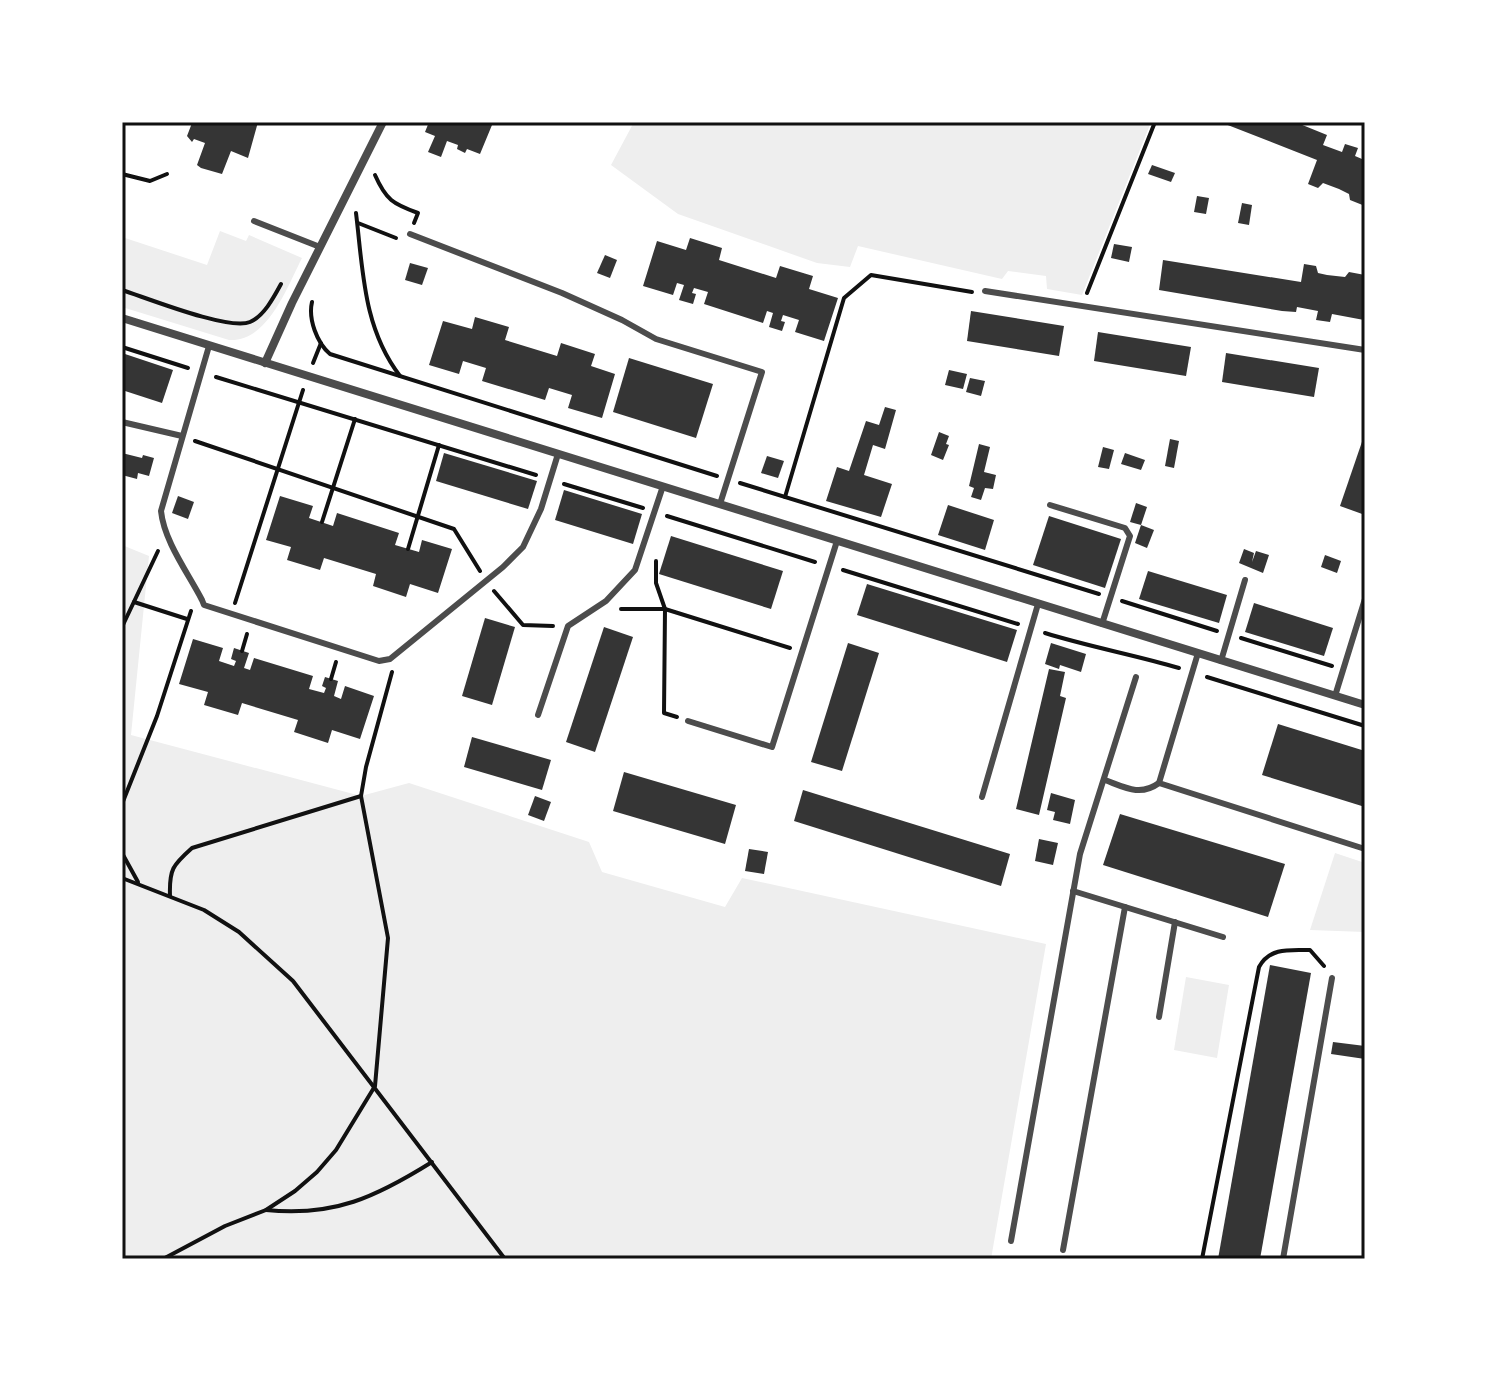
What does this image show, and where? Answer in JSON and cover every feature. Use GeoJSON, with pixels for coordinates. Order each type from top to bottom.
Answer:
{"type":"FeatureCollection","features":[{"type":"Feature","properties":{"kind":"street"},"geometry":{"type":"LineString","coordinates":[[265,363],[383,122]]}},
{"type":"Feature","properties":{"kind":"street"},"geometry":{"type":"LineString","coordinates":[[122,318],[1365,705]]}},
{"type":"Feature","properties":{"kind":"lane"},"geometry":{"type":"LineString","coordinates":[[254,221],[320,247]]}},
{"type":"Feature","properties":{"kind":"lane"},"geometry":{"type":"LineString","coordinates":[[410,234],[562,293],[656,339],[762,372],[720,504]]}},
{"type":"Feature","properties":{"kind":"lane"},"geometry":{"type":"LineString","coordinates":[[985,291],[1365,350]]}},
{"type":"Feature","properties":{"kind":"lane"},"geometry":{"type":"LineString","coordinates":[[209,346],[161,511],[162,520],[204,605],[379,661],[388,660],[398,653],[503,567],[528,538],[541,509],[558,454]]}},
{"type":"Feature","properties":{"kind":"lane"},"geometry":{"type":"LineString","coordinates":[[122,422],[182,436]]}},
{"type":"Feature","properties":{"kind":"lane"},"geometry":{"type":"LineString","coordinates":[[538,715],[568,626],[606,601],[635,570],[663,486]]}},
{"type":"Feature","properties":{"kind":"lane"},"geometry":{"type":"LineString","coordinates":[[1050,505],[1125,528],[1129,532],[1130,543],[1102,624]]}},
{"type":"Feature","properties":{"kind":"lane"},"geometry":{"type":"LineString","coordinates":[[688,721],[772,747],[837,541]]}},
{"type":"Feature","properties":{"kind":"lane"},"geometry":{"type":"LineString","coordinates":[[1221,661],[1245,580]]}},
{"type":"Feature","properties":{"kind":"lane"},"geometry":{"type":"LineString","coordinates":[[1335,696],[1365,599]]}},
{"type":"Feature","properties":{"kind":"lane"},"geometry":{"type":"LineString","coordinates":[[982,797],[1038,604]]}},
{"type":"Feature","properties":{"kind":"lane"},"geometry":{"type":"LineString","coordinates":[[1105,780],[1134,791],[1144,791],[1159,783],[1198,653]]}},
{"type":"Feature","properties":{"kind":"lane"},"geometry":{"type":"LineString","coordinates":[[1011,1241],[1080,854],[1136,677]]}},
{"type":"Feature","properties":{"kind":"lane"},"geometry":{"type":"LineString","coordinates":[[1159,783],[1365,849]]}},
{"type":"Feature","properties":{"kind":"lane"},"geometry":{"type":"LineString","coordinates":[[1073,891],[1223,937]]}},
{"type":"Feature","properties":{"kind":"lane"},"geometry":{"type":"LineString","coordinates":[[1063,1250],[1125,907]]}},
{"type":"Feature","properties":{"kind":"lane"},"geometry":{"type":"LineString","coordinates":[[1159,1017],[1175,922]]}},
{"type":"Feature","properties":{"kind":"lane"},"geometry":{"type":"LineString","coordinates":[[1283,1259],[1332,978]]}},
{"type":"Feature","properties":{"kind":"path"},"geometry":{"type":"LineString","coordinates":[[1082,306],[1155,122]]}},
{"type":"Feature","properties":{"kind":"path"},"geometry":{"type":"LineString","coordinates":[[122,174],[150,181],[167,174]]}},
{"type":"Feature","properties":{"kind":"path"},"geometry":{"type":"LineString","coordinates":[[369,188],[375,175],[384,194],[394,204],[418,213]]}},
{"type":"Feature","properties":{"kind":"path"},"geometry":{"type":"LineString","coordinates":[[349,227],[356,213],[370,321],[390,363],[401,377]]}},
{"type":"Feature","properties":{"kind":"path"},"geometry":{"type":"LineString","coordinates":[[358,223],[403,240]]}},
{"type":"Feature","properties":{"kind":"path"},"geometry":{"type":"LineString","coordinates":[[785,497],[844,298],[871,275],[967,292],[985,291]]}},
{"type":"Feature","properties":{"kind":"path"},"geometry":{"type":"LineString","coordinates":[[122,290],[211,319],[241,325],[261,314],[274,297]]}},
{"type":"Feature","properties":{"kind":"path"},"geometry":{"type":"LineString","coordinates":[[317,292],[310,310],[314,328],[325,351],[1343,669]]}},
{"type":"Feature","properties":{"kind":"path"},"geometry":{"type":"LineString","coordinates":[[122,347],[1031,628]]}},
{"type":"Feature","properties":{"kind":"path"},"geometry":{"type":"LineString","coordinates":[[231,614],[298,402]]}},
{"type":"Feature","properties":{"kind":"path"},"geometry":{"type":"LineString","coordinates":[[322,522],[355,419]]}},
{"type":"Feature","properties":{"kind":"path"},"geometry":{"type":"LineString","coordinates":[[182,436],[454,529],[486,581],[523,625],[568,626]]}},
{"type":"Feature","properties":{"kind":"path"},"geometry":{"type":"LineString","coordinates":[[408,549],[439,445]]}},
{"type":"Feature","properties":{"kind":"path"},"geometry":{"type":"LineString","coordinates":[[663,528],[666,516]]}},
{"type":"Feature","properties":{"kind":"path"},"geometry":{"type":"LineString","coordinates":[[122,627],[159,548],[170,537]]}},
{"type":"Feature","properties":{"kind":"path"},"geometry":{"type":"LineString","coordinates":[[657,553],[654,566],[656,583],[665,609],[664,713],[688,721]]}},
{"type":"Feature","properties":{"kind":"path"},"geometry":{"type":"LineString","coordinates":[[122,804],[157,716],[187,619],[199,595]]}},
{"type":"Feature","properties":{"kind":"path"},"geometry":{"type":"LineString","coordinates":[[134,602],[187,619]]}},
{"type":"Feature","properties":{"kind":"path"},"geometry":{"type":"LineString","coordinates":[[595,608],[665,609],[804,653]]}},
{"type":"Feature","properties":{"kind":"path"},"geometry":{"type":"LineString","coordinates":[[163,1259],[225,1226],[266,1210],[317,1172],[336,1150],[375,1086],[388,938],[361,796],[366,767],[398,653]]}},
{"type":"Feature","properties":{"kind":"path"},"geometry":{"type":"LineString","coordinates":[[170,896],[169,875],[175,863],[192,848],[361,796]]}},
{"type":"Feature","properties":{"kind":"path"},"geometry":{"type":"LineString","coordinates":[[122,853],[139,884]]}},
{"type":"Feature","properties":{"kind":"path"},"geometry":{"type":"LineString","coordinates":[[122,878],[216,918],[269,956],[319,1012],[505,1259]]}},
{"type":"Feature","properties":{"kind":"path"},"geometry":{"type":"LineString","coordinates":[[1202,1259],[1259,967],[1264,958],[1274,951],[1310,950],[1332,978]]}},
{"type":"Feature","properties":{"kind":"path"},"geometry":{"type":"LineString","coordinates":[[266,1210],[283,1212],[363,1201],[432,1162]]}},
{"type":"Feature","properties":{"kind":"shaded area"},"geometry":{"type":"Polygon","coordinates":[[[634,122],[1151,122],[1082,295],[1047,289],[1046,276],[1008,271],[1002,279],[858,246],[850,267],[817,263],[678,214],[611,165],[634,122]]]}},
{"type":"Feature","properties":{"kind":"shaded area"},"geometry":{"type":"Polygon","coordinates":[[[220,231],[246,241],[249,235],[302,258],[283,297],[255,332],[229,340],[122,307],[122,237],[207,265],[220,231]]]}},
{"type":"Feature","properties":{"kind":"shaded area"},"geometry":{"type":"Polygon","coordinates":[[[122,545],[149,556],[131,735],[361,796],[409,783],[589,842],[602,872],[725,907],[742,878],[1046,944],[991,1259],[122,1259],[122,545]]]}},
{"type":"Feature","properties":{"kind":"shaded area"},"geometry":{"type":"Polygon","coordinates":[[[1335,853],[1365,863],[1365,932],[1310,930],[1335,853]]]}},
{"type":"Feature","properties":{"kind":"shaded area"},"geometry":{"type":"Polygon","coordinates":[[[1186,977],[1229,985],[1217,1058],[1174,1050],[1186,977]]]}},
{"type":"Feature","properties":{"kind":"building"},"geometry":{"type":"Polygon","coordinates":[[[258,122],[248,158],[231,151],[222,174],[201,168],[197,165],[205,143],[194,139],[192,142],[187,136],[192,123],[258,122]]]}},
{"type":"Feature","properties":{"kind":"building"},"geometry":{"type":"Polygon","coordinates":[[[429,122],[485,122],[492,125],[480,154],[467,149],[465,153],[457,149],[458,145],[447,141],[441,157],[428,152],[435,136],[425,132],[429,122]]]}},
{"type":"Feature","properties":{"kind":"building"},"geometry":{"type":"Polygon","coordinates":[[[1220,122],[1295,122],[1327,135],[1323,145],[1342,152],[1345,144],[1358,148],[1355,156],[1362,159],[1365,153],[1365,206],[1350,200],[1349,194],[1339,189],[1323,183],[1318,188],[1308,184],[1317,160],[1220,122]]]}},
{"type":"Feature","properties":{"kind":"building"},"geometry":{"type":"Polygon","coordinates":[[[1152,165],[1175,173],[1171,182],[1148,174],[1152,165]]]}},
{"type":"Feature","properties":{"kind":"building"},"geometry":{"type":"Polygon","coordinates":[[[1197,196],[1209,198],[1206,214],[1194,212],[1197,196]]]}},
{"type":"Feature","properties":{"kind":"building"},"geometry":{"type":"Polygon","coordinates":[[[1242,203],[1252,205],[1249,225],[1238,223],[1242,203]]]}},
{"type":"Feature","properties":{"kind":"building"},"geometry":{"type":"Polygon","coordinates":[[[690,238],[722,248],[719,260],[776,278],[780,266],[813,276],[809,289],[838,298],[824,341],[795,332],[799,320],[783,315],[781,321],[785,322],[782,331],[769,327],[773,313],[767,311],[763,323],[704,304],[708,292],[694,288],[693,304],[679,300],[684,285],[677,283],[673,295],[643,286],[657,241],[686,250],[690,238]]]}},
{"type":"Feature","properties":{"kind":"building"},"geometry":{"type":"Polygon","coordinates":[[[1114,244],[1132,247],[1129,262],[1111,258],[1114,244]]]}},
{"type":"Feature","properties":{"kind":"building"},"geometry":{"type":"Polygon","coordinates":[[[605,255],[617,260],[610,278],[597,273],[605,255]]]}},
{"type":"Feature","properties":{"kind":"building"},"geometry":{"type":"Polygon","coordinates":[[[1163,260],[1301,282],[1304,264],[1316,266],[1318,273],[1327,275],[1345,277],[1349,272],[1365,275],[1364,320],[1332,314],[1330,322],[1316,320],[1318,311],[1297,307],[1296,312],[1282,311],[1159,290],[1163,260]]]}},
{"type":"Feature","properties":{"kind":"building"},"geometry":{"type":"Polygon","coordinates":[[[410,263],[428,268],[422,285],[405,280],[410,263]]]}},
{"type":"Feature","properties":{"kind":"building"},"geometry":{"type":"Polygon","coordinates":[[[971,311],[1064,326],[1059,356],[967,341],[971,311]]]}},
{"type":"Feature","properties":{"kind":"building"},"geometry":{"type":"Polygon","coordinates":[[[475,317],[509,327],[505,340],[557,356],[561,343],[595,354],[591,366],[615,374],[602,418],[568,408],[572,395],[549,388],[545,400],[482,381],[486,368],[463,361],[459,374],[429,365],[443,321],[472,329],[475,317]]]}},
{"type":"Feature","properties":{"kind":"building"},"geometry":{"type":"Polygon","coordinates":[[[1098,332],[1191,347],[1186,376],[1094,361],[1098,332]]]}},
{"type":"Feature","properties":{"kind":"building"},"geometry":{"type":"Polygon","coordinates":[[[122,353],[173,370],[162,403],[122,390],[122,353]]]}},
{"type":"Feature","properties":{"kind":"building"},"geometry":{"type":"Polygon","coordinates":[[[1226,353],[1319,368],[1314,397],[1222,382],[1226,353]]]}},
{"type":"Feature","properties":{"kind":"building"},"geometry":{"type":"Polygon","coordinates":[[[629,358],[713,384],[696,438],[613,412],[629,358]]]}},
{"type":"Feature","properties":{"kind":"building"},"geometry":{"type":"Polygon","coordinates":[[[949,370],[967,374],[963,389],[945,385],[949,370]]]}},
{"type":"Feature","properties":{"kind":"building"},"geometry":{"type":"Polygon","coordinates":[[[970,378],[985,381],[981,396],[966,392],[970,378]]]}},
{"type":"Feature","properties":{"kind":"building"},"geometry":{"type":"Polygon","coordinates":[[[885,407],[896,410],[885,449],[873,445],[864,475],[892,484],[881,517],[826,501],[837,467],[849,471],[866,421],[879,425],[885,407]]]}},
{"type":"Feature","properties":{"kind":"building"},"geometry":{"type":"Polygon","coordinates":[[[939,432],[949,436],[943,460],[931,455],[939,432]]]}},
{"type":"Feature","properties":{"kind":"building"},"geometry":{"type":"Polygon","coordinates":[[[1365,433],[1365,515],[1340,506],[1365,433]]]}},
{"type":"Feature","properties":{"kind":"building"},"geometry":{"type":"Polygon","coordinates":[[[1170,439],[1179,441],[1174,468],[1165,466],[1170,439]]]}},
{"type":"Feature","properties":{"kind":"building"},"geometry":{"type":"Polygon","coordinates":[[[979,444],[990,447],[984,472],[996,475],[993,489],[985,488],[981,500],[971,497],[974,488],[969,486],[979,444]]]}},
{"type":"Feature","properties":{"kind":"building"},"geometry":{"type":"Polygon","coordinates":[[[1103,447],[1114,450],[1109,469],[1098,467],[1103,447]]]}},
{"type":"Feature","properties":{"kind":"building"},"geometry":{"type":"Polygon","coordinates":[[[122,453],[154,458],[149,476],[138,473],[137,479],[122,475],[122,453]]]}},
{"type":"Feature","properties":{"kind":"building"},"geometry":{"type":"Polygon","coordinates":[[[444,453],[537,481],[528,509],[436,481],[444,453]]]}},
{"type":"Feature","properties":{"kind":"building"},"geometry":{"type":"Polygon","coordinates":[[[1125,453],[1145,460],[1141,470],[1121,464],[1125,453]]]}},
{"type":"Feature","properties":{"kind":"building"},"geometry":{"type":"Polygon","coordinates":[[[767,456],[784,461],[778,478],[761,473],[767,456]]]}},
{"type":"Feature","properties":{"kind":"building"},"geometry":{"type":"Polygon","coordinates":[[[564,490],[642,514],[633,544],[555,520],[564,490]]]}},
{"type":"Feature","properties":{"kind":"building"},"geometry":{"type":"Polygon","coordinates":[[[178,496],[194,502],[188,519],[172,513],[178,496]]]}},
{"type":"Feature","properties":{"kind":"building"},"geometry":{"type":"Polygon","coordinates":[[[280,496],[313,506],[309,518],[333,526],[337,513],[399,533],[395,545],[419,552],[422,540],[452,549],[438,593],[410,584],[406,597],[373,586],[376,574],[324,558],[320,570],[287,560],[291,547],[266,540],[280,496]]]}},
{"type":"Feature","properties":{"kind":"building"},"geometry":{"type":"Polygon","coordinates":[[[1136,503],[1147,507],[1141,525],[1130,522],[1136,503]]]}},
{"type":"Feature","properties":{"kind":"building"},"geometry":{"type":"Polygon","coordinates":[[[948,505],[994,520],[985,550],[938,535],[948,505]]]}},
{"type":"Feature","properties":{"kind":"building"},"geometry":{"type":"Polygon","coordinates":[[[1049,516],[1121,539],[1105,588],[1033,565],[1049,516]]]}},
{"type":"Feature","properties":{"kind":"building"},"geometry":{"type":"Polygon","coordinates":[[[1141,525],[1154,530],[1147,548],[1135,543],[1141,525]]]}},
{"type":"Feature","properties":{"kind":"building"},"geometry":{"type":"Polygon","coordinates":[[[671,536],[783,571],[771,609],[659,574],[671,536]]]}},
{"type":"Feature","properties":{"kind":"building"},"geometry":{"type":"Polygon","coordinates":[[[1244,549],[1254,553],[1252,562],[1256,551],[1269,555],[1263,573],[1239,563],[1244,549]]]}},
{"type":"Feature","properties":{"kind":"building"},"geometry":{"type":"Polygon","coordinates":[[[1325,555],[1341,561],[1337,573],[1321,567],[1325,555]]]}},
{"type":"Feature","properties":{"kind":"building"},"geometry":{"type":"Polygon","coordinates":[[[1148,571],[1227,595],[1219,623],[1139,599],[1148,571]]]}},
{"type":"Feature","properties":{"kind":"building"},"geometry":{"type":"Polygon","coordinates":[[[867,584],[1017,630],[1007,662],[857,615],[867,584]]]}},
{"type":"Feature","properties":{"kind":"building"},"geometry":{"type":"Polygon","coordinates":[[[1254,603],[1333,628],[1324,656],[1245,632],[1254,603]]]}},
{"type":"Feature","properties":{"kind":"building"},"geometry":{"type":"Polygon","coordinates":[[[485,618],[515,627],[492,705],[462,696],[485,618]]]}},
{"type":"Feature","properties":{"kind":"building"},"geometry":{"type":"Polygon","coordinates":[[[604,627],[633,637],[595,752],[566,742],[604,627]]]}},
{"type":"Feature","properties":{"kind":"building"},"geometry":{"type":"Polygon","coordinates":[[[193,639],[223,648],[219,661],[234,666],[236,661],[231,659],[234,648],[249,653],[244,668],[250,670],[254,658],[313,676],[309,689],[324,693],[326,688],[322,686],[325,677],[338,681],[334,696],[341,699],[345,686],[374,696],[360,739],[332,730],[328,743],[294,732],[298,720],[242,703],[238,715],[204,705],[208,692],[179,684],[193,639]]]}},
{"type":"Feature","properties":{"kind":"building"},"geometry":{"type":"Polygon","coordinates":[[[848,643],[879,653],[842,771],[811,762],[848,643]]]}},
{"type":"Feature","properties":{"kind":"building"},"geometry":{"type":"Polygon","coordinates":[[[1051,643],[1086,654],[1081,672],[1045,664],[1051,643]]]}},
{"type":"Feature","properties":{"kind":"building"},"geometry":{"type":"Polygon","coordinates":[[[1049,669],[1065,672],[1060,696],[1066,698],[1039,815],[1016,809],[1049,669]]]}},
{"type":"Feature","properties":{"kind":"building"},"geometry":{"type":"Polygon","coordinates":[[[1278,724],[1365,751],[1365,807],[1262,775],[1278,724]]]}},
{"type":"Feature","properties":{"kind":"building"},"geometry":{"type":"Polygon","coordinates":[[[472,737],[551,760],[542,790],[464,767],[472,737]]]}},
{"type":"Feature","properties":{"kind":"building"},"geometry":{"type":"Polygon","coordinates":[[[624,772],[736,805],[725,844],[613,811],[624,772]]]}},
{"type":"Feature","properties":{"kind":"building"},"geometry":{"type":"Polygon","coordinates":[[[803,790],[1010,854],[1001,886],[794,821],[803,790]]]}},
{"type":"Feature","properties":{"kind":"building"},"geometry":{"type":"Polygon","coordinates":[[[1051,793],[1075,800],[1070,824],[1053,820],[1055,812],[1047,810],[1051,793]]]}},
{"type":"Feature","properties":{"kind":"building"},"geometry":{"type":"Polygon","coordinates":[[[535,796],[551,802],[544,821],[528,815],[535,796]]]}},
{"type":"Feature","properties":{"kind":"building"},"geometry":{"type":"Polygon","coordinates":[[[1120,814],[1285,864],[1268,917],[1103,865],[1120,814]]]}},
{"type":"Feature","properties":{"kind":"building"},"geometry":{"type":"Polygon","coordinates":[[[1039,839],[1058,843],[1053,865],[1035,861],[1039,839]]]}},
{"type":"Feature","properties":{"kind":"building"},"geometry":{"type":"Polygon","coordinates":[[[749,849],[768,852],[764,874],[745,871],[749,849]]]}},
{"type":"Feature","properties":{"kind":"building"},"geometry":{"type":"Polygon","coordinates":[[[1270,965],[1311,973],[1260,1259],[1218,1259],[1270,965]]]}},
{"type":"Feature","properties":{"kind":"building"},"geometry":{"type":"Polygon","coordinates":[[[1333,1042],[1365,1046],[1365,1059],[1331,1054],[1333,1042]]]}}]}
